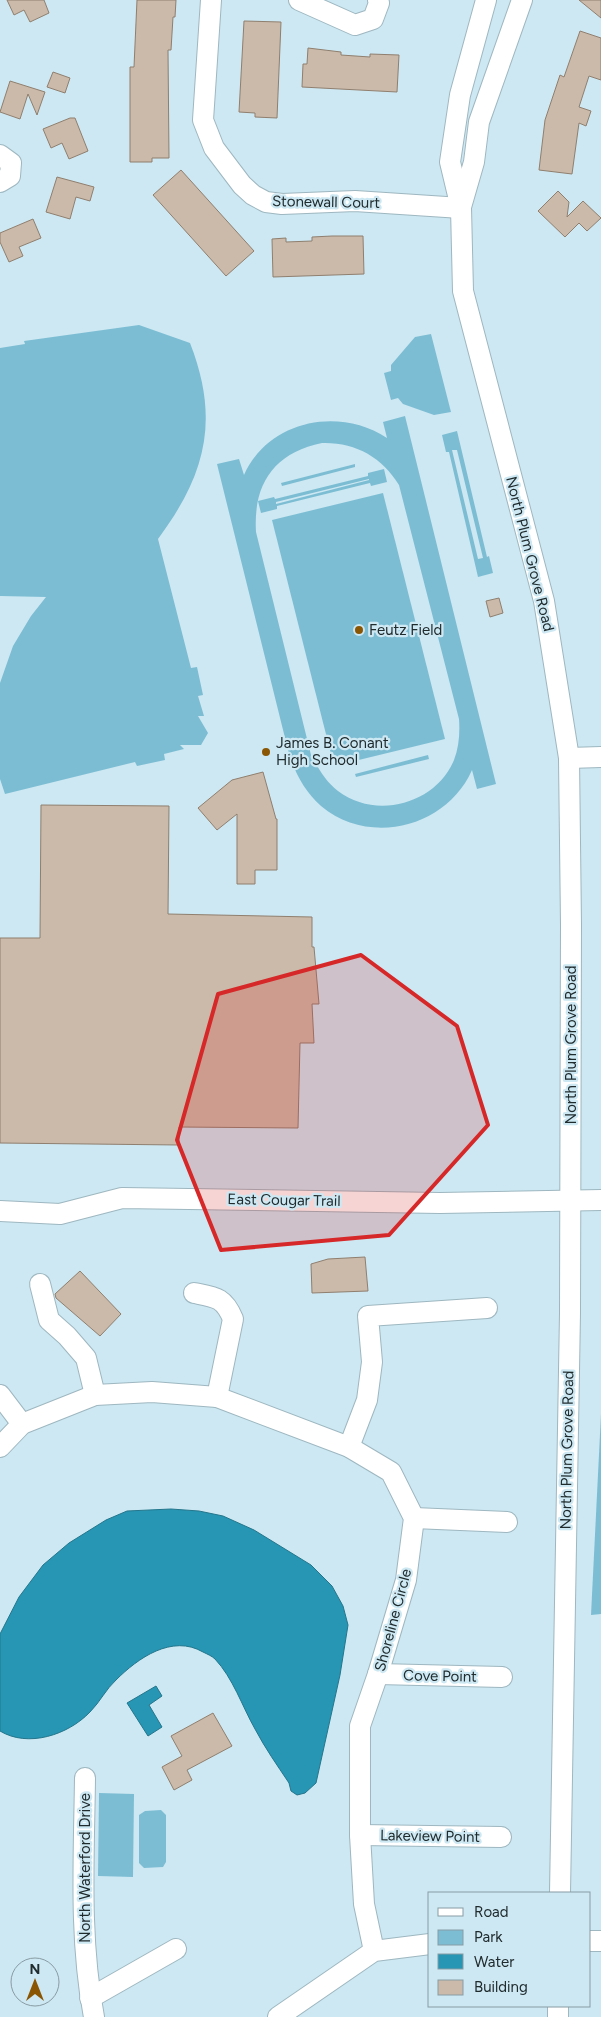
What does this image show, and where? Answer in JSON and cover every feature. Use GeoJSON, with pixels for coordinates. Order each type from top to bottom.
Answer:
{"type":"FeatureCollection","features":[{"type":"Feature","properties":{"kind":"street","name":"Stonewall Court"},"geometry":{"type":"LineString","coordinates":[[211,0],[203,120],[214,148],[242,185],[253,195],[266,202],[282,204],[355,201],[461,208]]}},
{"type":"Feature","properties":{"kind":"street"},"geometry":{"type":"LineString","coordinates":[[299,0],[355,25],[373,19],[379,3],[378,0]]}},
{"type":"Feature","properties":{"kind":"street","name":"North Plum Grove Road"},"geometry":{"type":"LineString","coordinates":[[486,0],[460,95],[450,162],[461,208],[463,291],[544,601],[569,758],[571,925],[570,1333],[560,1892]]}},
{"type":"Feature","properties":{"kind":"street","name":"North Plum Grove Road"},"geometry":{"type":"LineString","coordinates":[[461,208],[474,162],[479,122],[522,0]]}},
{"type":"Feature","properties":{"kind":"street"},"geometry":{"type":"LineString","coordinates":[[0,155],[11,163],[10,176],[0,182]]}},
{"type":"Feature","properties":{"kind":"street"},"geometry":{"type":"LineString","coordinates":[[569,758],[601,756]]}},
{"type":"Feature","properties":{"kind":"street","name":"East Cougar Trail"},"geometry":{"type":"LineString","coordinates":[[0,1211],[60,1214],[122,1198],[440,1203],[601,1200]]}},
{"type":"Feature","properties":{"kind":"street"},"geometry":{"type":"LineString","coordinates":[[40,1284],[49,1320],[67,1336],[86,1358],[95,1396]]}},
{"type":"Feature","properties":{"kind":"street"},"geometry":{"type":"LineString","coordinates":[[194,1293],[218,1298],[228,1307],[233,1319],[217,1397]]}},
{"type":"Feature","properties":{"kind":"street"},"geometry":{"type":"LineString","coordinates":[[348,1447],[367,1400],[372,1362],[368,1316],[487,1308]]}},
{"type":"Feature","properties":{"kind":"street"},"geometry":{"type":"LineString","coordinates":[[0,1447],[22,1424],[95,1396],[152,1392],[217,1397],[348,1447],[391,1472],[414,1518],[507,1522]]}},
{"type":"Feature","properties":{"kind":"street"},"geometry":{"type":"LineString","coordinates":[[0,1395],[22,1424]]}},
{"type":"Feature","properties":{"kind":"street","name":"Shoreline Circle"},"geometry":{"type":"LineString","coordinates":[[374,1951],[364,1904],[360,1835],[360,1726],[378,1674],[406,1580],[414,1518]]}},
{"type":"Feature","properties":{"kind":"street","name":"Cove Point"},"geometry":{"type":"LineString","coordinates":[[378,1674],[502,1677]]}},
{"type":"Feature","properties":{"kind":"street","name":"North Waterford Drive"},"geometry":{"type":"LineString","coordinates":[[85,1778],[83,1909],[92,2007]]}},
{"type":"Feature","properties":{"kind":"street","name":"Lakeview Point"},"geometry":{"type":"LineString","coordinates":[[360,1835],[501,1837]]}},
{"type":"Feature","properties":{"kind":"street"},"geometry":{"type":"LineString","coordinates":[[278,2017],[374,1951],[428,1944]]}},
{"type":"Feature","properties":{"kind":"street"},"geometry":{"type":"LineString","coordinates":[[92,2007],[176,1949]]}},
{"type":"Feature","properties":{"kind":"highlighted area"},"geometry":{"type":"Polygon","coordinates":[[[361,955],[457,1026],[488,1125],[389,1235],[221,1250],[177,1140],[218,994],[361,955]]]}},
{"type":"Feature","properties":{"kind":"green space"},"geometry":{"type":"Polygon","coordinates":[[[139,325],[190,343],[199,371],[204,397],[206,422],[203,446],[197,469],[187,492],[158,539],[191,668],[197,667],[203,695],[198,696],[204,716],[198,716],[208,733],[201,745],[180,745],[184,749],[164,754],[165,760],[137,766],[135,762],[5,794],[0,779],[0,683],[13,646],[31,616],[46,597],[0,596],[0,348],[25,344],[24,341],[139,325]]]}},
{"type":"Feature","properties":{"kind":"green space"},"geometry":{"type":"Polygon","coordinates":[[[431,334],[451,412],[434,415],[403,404],[398,398],[391,400],[384,373],[391,371],[391,365],[415,337],[431,334]]]}},
{"type":"Feature","properties":{"kind":"green space"},"geometry":{"type":"Polygon","coordinates":[[[405,416],[496,784],[477,789],[472,770],[460,790],[445,805],[426,817],[406,825],[384,828],[362,826],[341,819],[321,806],[305,787],[293,766],[217,464],[239,459],[244,475],[255,457],[270,442],[287,431],[306,424],[327,421],[368,428],[387,438],[383,422],[405,416]],[[322,443],[291,454],[270,473],[258,499],[256,532],[311,755],[319,770],[338,791],[353,800],[370,805],[387,806],[404,803],[419,797],[434,787],[445,775],[454,760],[457,750],[459,719],[399,485],[376,459],[356,448],[334,443],[322,443]]]}},
{"type":"Feature","properties":{"kind":"green space"},"geometry":{"type":"Polygon","coordinates":[[[457,431],[487,557],[489,556],[493,573],[478,577],[449,452],[446,452],[442,435],[457,431]],[[452,450],[478,559],[483,558],[457,450],[452,450]]]}},
{"type":"Feature","properties":{"kind":"green space"},"geometry":{"type":"Polygon","coordinates":[[[355,464],[355,467],[282,486],[281,483],[355,464]]]}},
{"type":"Feature","properties":{"kind":"green space"},"geometry":{"type":"Polygon","coordinates":[[[384,469],[387,482],[371,486],[370,483],[277,506],[277,509],[261,513],[258,501],[274,497],[275,499],[368,476],[368,473],[384,469]],[[369,480],[276,502],[276,504],[369,480]]]}},
{"type":"Feature","properties":{"kind":"green space","name":"Feutz Field"},"geometry":{"type":"Polygon","coordinates":[[[383,493],[445,739],[334,766],[272,520],[383,493]]]}},
{"type":"Feature","properties":{"kind":"green space"},"geometry":{"type":"Polygon","coordinates":[[[428,755],[429,759],[356,777],[355,774],[428,755]]]}},
{"type":"Feature","properties":{"kind":"green space"},"geometry":{"type":"Polygon","coordinates":[[[601,1414],[601,1614],[591,1615],[601,1414]]]}},
{"type":"Feature","properties":{"kind":"green space"},"geometry":{"type":"Polygon","coordinates":[[[99,1793],[134,1794],[133,1877],[98,1876],[99,1793]]]}},
{"type":"Feature","properties":{"kind":"green space"},"geometry":{"type":"Polygon","coordinates":[[[161,1810],[166,1815],[166,1862],[163,1867],[144,1868],[139,1863],[139,1815],[145,1811],[161,1810]]]}},
{"type":"Feature","properties":{"kind":"water"},"geometry":{"type":"Polygon","coordinates":[[[171,1509],[199,1511],[223,1516],[254,1530],[311,1565],[332,1586],[343,1606],[348,1625],[340,1675],[316,1783],[305,1793],[297,1795],[291,1791],[289,1783],[259,1736],[232,1683],[215,1659],[191,1647],[168,1647],[145,1657],[116,1680],[94,1708],[81,1720],[59,1733],[35,1739],[11,1736],[0,1731],[0,1634],[19,1597],[43,1565],[69,1543],[106,1520],[127,1511],[171,1509]]]}},
{"type":"Feature","properties":{"kind":"water"},"geometry":{"type":"Polygon","coordinates":[[[156,1686],[162,1696],[149,1705],[162,1727],[148,1736],[127,1703],[156,1686]]]}},
{"type":"Feature","properties":{"kind":"building"},"geometry":{"type":"Polygon","coordinates":[[[7,0],[44,0],[49,13],[30,22],[24,10],[14,15],[7,0]]]}},
{"type":"Feature","properties":{"kind":"building"},"geometry":{"type":"Polygon","coordinates":[[[137,0],[176,0],[171,50],[168,50],[169,158],[152,158],[152,162],[130,162],[130,67],[134,67],[137,0]]]}},
{"type":"Feature","properties":{"kind":"building"},"geometry":{"type":"Polygon","coordinates":[[[579,0],[601,0],[601,18],[579,0]]]}},
{"type":"Feature","properties":{"kind":"building"},"geometry":{"type":"Polygon","coordinates":[[[244,21],[281,22],[277,118],[255,117],[255,113],[239,112],[244,21]]]}},
{"type":"Feature","properties":{"kind":"building"},"geometry":{"type":"Polygon","coordinates":[[[580,31],[601,38],[601,80],[589,76],[579,107],[591,111],[586,126],[579,123],[572,174],[539,170],[545,120],[560,75],[564,77],[580,31]]]}},
{"type":"Feature","properties":{"kind":"building"},"geometry":{"type":"Polygon","coordinates":[[[308,48],[341,52],[341,55],[370,57],[370,54],[399,55],[397,92],[302,87],[303,64],[307,64],[308,48]]]}},
{"type":"Feature","properties":{"kind":"building"},"geometry":{"type":"Polygon","coordinates":[[[53,72],[70,78],[65,93],[47,87],[53,72]]]}},
{"type":"Feature","properties":{"kind":"building"},"geometry":{"type":"Polygon","coordinates":[[[10,81],[45,92],[37,115],[28,94],[20,119],[0,112],[10,81]]]}},
{"type":"Feature","properties":{"kind":"building"},"geometry":{"type":"Polygon","coordinates":[[[70,118],[75,118],[88,151],[69,159],[62,143],[51,148],[43,129],[70,118]]]}},
{"type":"Feature","properties":{"kind":"building"},"geometry":{"type":"Polygon","coordinates":[[[181,170],[254,251],[226,276],[153,195],[181,170]]]}},
{"type":"Feature","properties":{"kind":"building"},"geometry":{"type":"Polygon","coordinates":[[[57,177],[94,187],[90,201],[76,197],[70,219],[46,212],[57,177]]]}},
{"type":"Feature","properties":{"kind":"building"},"geometry":{"type":"Polygon","coordinates":[[[558,191],[569,202],[567,217],[583,201],[601,218],[587,231],[579,223],[565,237],[538,211],[558,191]]]}},
{"type":"Feature","properties":{"kind":"building"},"geometry":{"type":"Polygon","coordinates":[[[33,219],[41,238],[19,247],[23,256],[9,262],[0,242],[0,233],[33,219]]]}},
{"type":"Feature","properties":{"kind":"building"},"geometry":{"type":"Polygon","coordinates":[[[363,236],[364,274],[273,277],[272,239],[286,238],[286,242],[312,241],[312,237],[363,236]]]}},
{"type":"Feature","properties":{"kind":"building"},"geometry":{"type":"Polygon","coordinates":[[[499,598],[503,613],[490,617],[486,601],[499,598]]]}},
{"type":"Feature","properties":{"kind":"building"},"geometry":{"type":"Polygon","coordinates":[[[263,772],[277,819],[277,870],[255,870],[255,884],[237,884],[237,814],[217,830],[198,808],[232,780],[263,772]]]}},
{"type":"Feature","properties":{"kind":"building"},"geometry":{"type":"Polygon","coordinates":[[[41,805],[169,806],[168,914],[312,917],[312,947],[314,947],[319,1004],[312,1004],[314,1043],[300,1043],[298,1128],[179,1127],[179,1145],[0,1143],[0,938],[40,938],[41,805]]]}},
{"type":"Feature","properties":{"kind":"building"},"geometry":{"type":"Polygon","coordinates":[[[365,1257],[368,1291],[312,1293],[311,1264],[328,1259],[365,1257]]]}},
{"type":"Feature","properties":{"kind":"building"},"geometry":{"type":"Polygon","coordinates":[[[80,1271],[121,1314],[100,1336],[56,1298],[55,1294],[80,1271]]]}},
{"type":"Feature","properties":{"kind":"building"},"geometry":{"type":"Polygon","coordinates":[[[213,1713],[232,1746],[187,1770],[192,1780],[174,1790],[162,1767],[182,1756],[171,1736],[213,1713]]]}},
{"type":"Feature","properties":{"kind":"place","name":"Feutz Field"},"geometry":{"type":"Point","coordinates":[359,630]}},
{"type":"Feature","properties":{"kind":"place","name":"James B. Conant High School"},"geometry":{"type":"Point","coordinates":[266,752]}}]}
